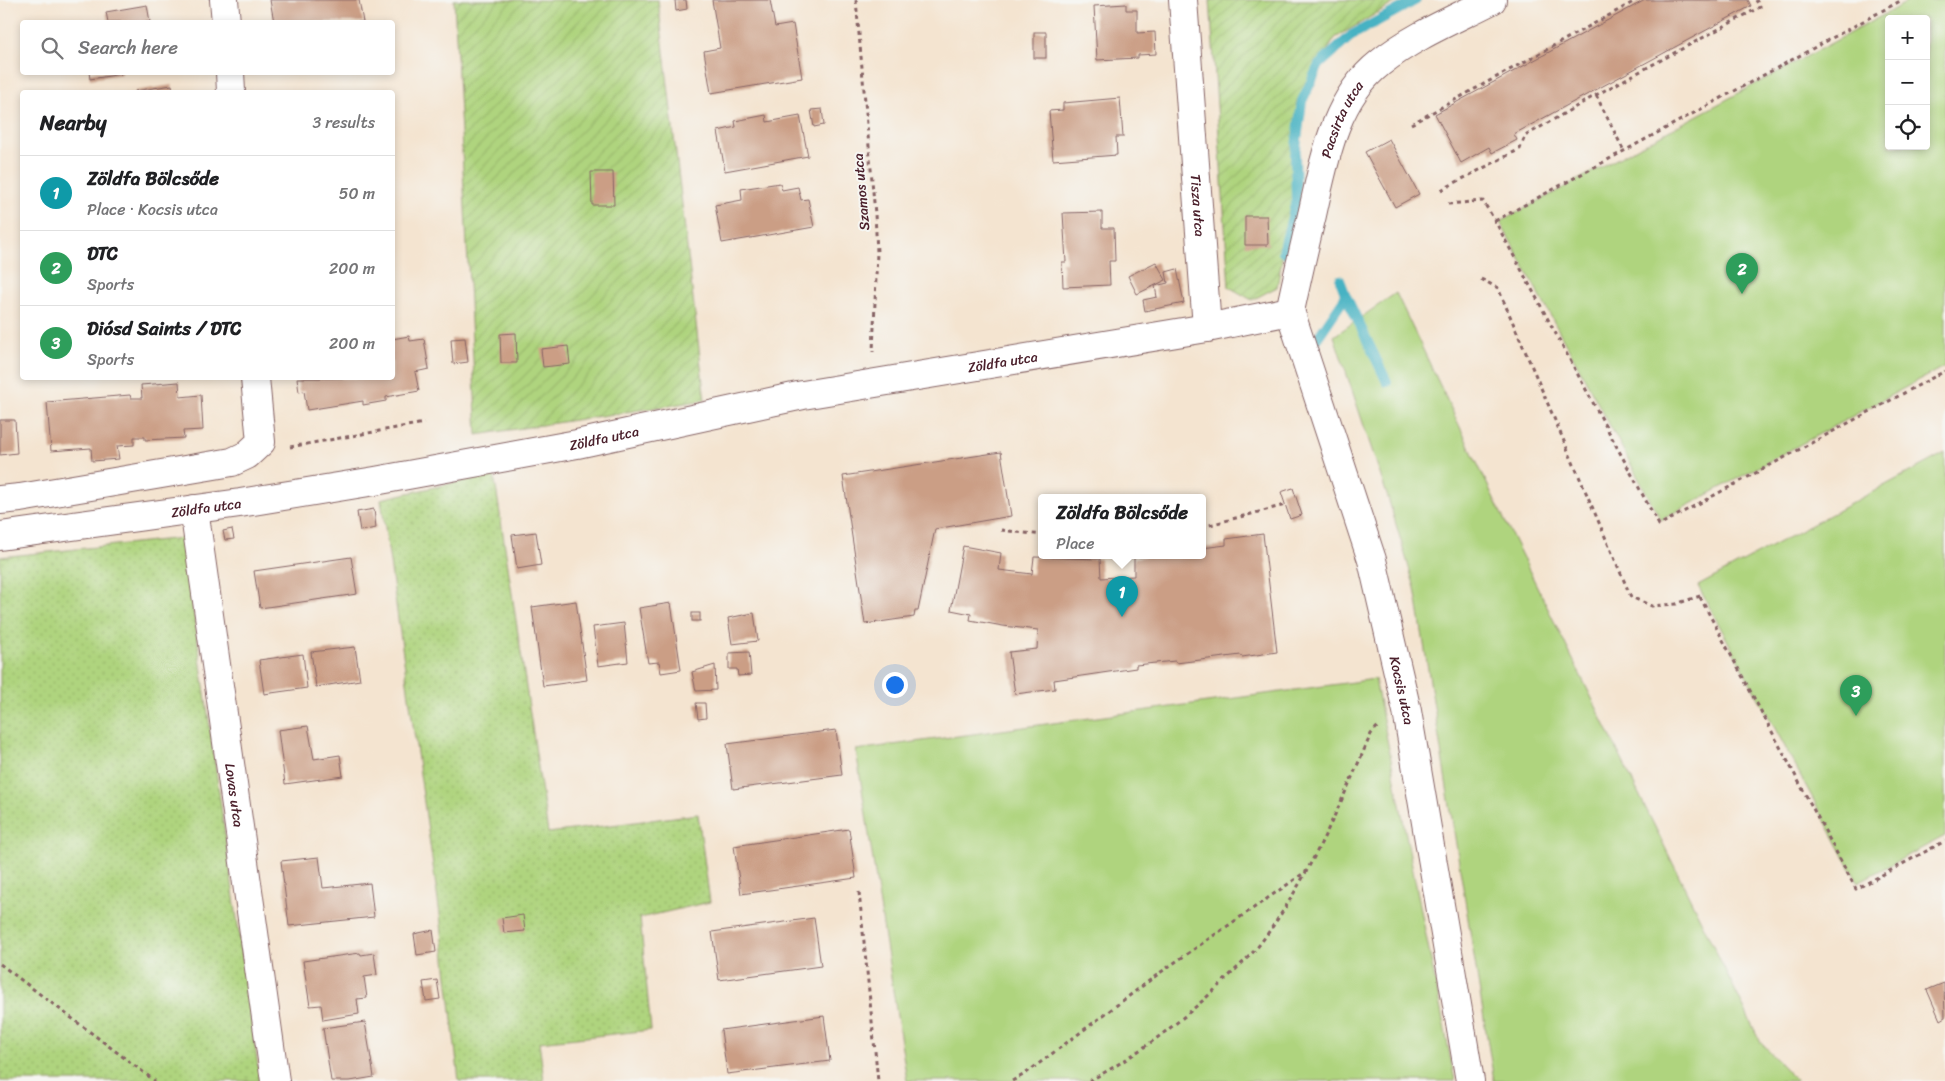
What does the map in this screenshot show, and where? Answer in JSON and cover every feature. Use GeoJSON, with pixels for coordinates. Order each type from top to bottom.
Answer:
{"type":"FeatureCollection","features":[{"type":"Feature","properties":{"kind":"street"},"geometry":{"type":"LineString","coordinates":[[224,0],[226,20]]}},
{"type":"Feature","properties":{"kind":"street","name":"Tisza utca"},"geometry":{"type":"LineString","coordinates":[[1183,0],[1207,328]]}},
{"type":"Feature","properties":{"kind":"street","name":"Pacsirta utca"},"geometry":{"type":"LineString","coordinates":[[1290,311],[1323,166],[1336,124],[1354,90],[1379,63],[1410,43],[1492,0]]}},
{"type":"Feature","properties":{"kind":"street"},"geometry":{"type":"LineString","coordinates":[[230,75],[232,90]]}},
{"type":"Feature","properties":{"kind":"street"},"geometry":{"type":"LineString","coordinates":[[1207,328],[1290,311]]}},
{"type":"Feature","properties":{"kind":"street","name":"Kocsis utca"},"geometry":{"type":"LineString","coordinates":[[1290,311],[1372,560],[1406,708],[1470,1081]]}},
{"type":"Feature","properties":{"kind":"street","name":"Zöldfa utca"},"geometry":{"type":"LineString","coordinates":[[0,536],[375,481],[577,444],[803,395],[1207,328]]}},
{"type":"Feature","properties":{"kind":"street"},"geometry":{"type":"LineString","coordinates":[[0,500],[232,462],[247,455],[261,442],[256,380]]}},
{"type":"Feature","properties":{"kind":"street","name":"Lovas utca"},"geometry":{"type":"LineString","coordinates":[[194,509],[275,1081]]}},
{"type":"Feature","properties":{"kind":"path","name":"Szamos utca"},"geometry":{"type":"LineString","coordinates":[[856,0],[876,214],[877,252],[872,383]]}},
{"type":"Feature","properties":{"kind":"path"},"geometry":{"type":"LineString","coordinates":[[1411,124],[1637,0]]}},
{"type":"Feature","properties":{"kind":"path"},"geometry":{"type":"LineString","coordinates":[[1441,190],[1520,150],[1525,136],[1596,95],[1760,7],[1756,0]]}},
{"type":"Feature","properties":{"kind":"path"},"geometry":{"type":"LineString","coordinates":[[1495,221],[1902,0]]}},
{"type":"Feature","properties":{"kind":"path"},"geometry":{"type":"LineString","coordinates":[[1596,95],[1624,151]]}},
{"type":"Feature","properties":{"kind":"path"},"geometry":{"type":"LineString","coordinates":[[1448,204],[1483,201],[1659,525],[1945,371]]}},
{"type":"Feature","properties":{"kind":"path"},"geometry":{"type":"LineString","coordinates":[[1482,279],[1498,288],[1632,597],[1652,606],[1676,604],[1701,596],[1856,889],[1945,841]]}},
{"type":"Feature","properties":{"kind":"path"},"geometry":{"type":"LineString","coordinates":[[261,442],[273,447],[285,448],[424,423]]}},
{"type":"Feature","properties":{"kind":"path"},"geometry":{"type":"LineString","coordinates":[[1206,526],[1285,505]]}},
{"type":"Feature","properties":{"kind":"path"},"geometry":{"type":"LineString","coordinates":[[1001,530],[1038,535]]}},
{"type":"Feature","properties":{"kind":"path"},"geometry":{"type":"LineString","coordinates":[[1089,1081],[1118,1066],[1212,993],[1258,946],[1308,870],[1334,819],[1370,734],[1386,718],[1406,708]]}},
{"type":"Feature","properties":{"kind":"path"},"geometry":{"type":"LineString","coordinates":[[1012,1081],[1026,1074],[1161,972],[1308,870]]}},
{"type":"Feature","properties":{"kind":"path"},"geometry":{"type":"LineString","coordinates":[[859,892],[878,1081]]}},
{"type":"Feature","properties":{"kind":"path"},"geometry":{"type":"LineString","coordinates":[[0,964],[155,1081]]}},
{"type":"Feature","properties":{"kind":"green space"},"geometry":{"type":"Polygon","coordinates":[[[454,0],[658,0],[705,400],[477,435],[454,0]]]}},
{"type":"Feature","properties":{"kind":"green space"},"geometry":{"type":"Polygon","coordinates":[[[1210,0],[1399,0],[1335,38],[1297,101],[1292,203],[1277,287],[1252,300],[1229,287],[1210,0]]]}},
{"type":"Feature","properties":{"kind":"green space"},"geometry":{"type":"Polygon","coordinates":[[[1911,0],[1945,0],[1945,366],[1661,520],[1500,222],[1911,0]]]}},
{"type":"Feature","properties":{"kind":"green space"},"geometry":{"type":"Polygon","coordinates":[[[1396,293],[1499,509],[1761,1043],[1797,1081],[1494,1081],[1415,588],[1389,501],[1334,336],[1396,293]]]}},
{"type":"Feature","properties":{"kind":"green space"},"geometry":{"type":"Polygon","coordinates":[[[1945,453],[1945,836],[1858,882],[1698,586],[1945,453]]]}},
{"type":"Feature","properties":{"kind":"green space"},"geometry":{"type":"Polygon","coordinates":[[[494,474],[548,833],[698,814],[710,902],[640,918],[651,1030],[539,1042],[544,1081],[459,1081],[440,915],[381,499],[494,474]]]}},
{"type":"Feature","properties":{"kind":"green space"},"geometry":{"type":"Polygon","coordinates":[[[183,538],[260,1081],[0,1081],[0,557],[183,538]]]}},
{"type":"Feature","properties":{"kind":"green space"},"geometry":{"type":"Polygon","coordinates":[[[1375,679],[1455,1081],[907,1081],[856,750],[1375,679]]]}},
{"type":"Feature","properties":{"kind":"building"},"geometry":{"type":"Polygon","coordinates":[[[270,0],[359,0],[363,20],[274,20],[270,0]]]}},
{"type":"Feature","properties":{"kind":"building"},"geometry":{"type":"Polygon","coordinates":[[[675,0],[686,0],[687,9],[676,11],[675,0]]]}},
{"type":"Feature","properties":{"kind":"building"},"geometry":{"type":"Polygon","coordinates":[[[712,0],[770,0],[775,27],[793,24],[802,78],[711,93],[704,51],[720,48],[712,0]]]}},
{"type":"Feature","properties":{"kind":"building"},"geometry":{"type":"Polygon","coordinates":[[[1645,0],[1748,0],[1751,6],[1514,134],[1517,140],[1492,153],[1489,147],[1461,163],[1435,114],[1645,0]]]}},
{"type":"Feature","properties":{"kind":"building"},"geometry":{"type":"Polygon","coordinates":[[[1126,4],[1126,10],[1137,10],[1137,33],[1155,32],[1156,54],[1138,55],[1138,58],[1097,60],[1094,6],[1126,4]]]}},
{"type":"Feature","properties":{"kind":"building"},"geometry":{"type":"Polygon","coordinates":[[[147,5],[150,20],[108,20],[106,12],[147,5]]]}},
{"type":"Feature","properties":{"kind":"building"},"geometry":{"type":"Polygon","coordinates":[[[1034,32],[1046,32],[1046,58],[1034,58],[1034,32]]]}},
{"type":"Feature","properties":{"kind":"building"},"geometry":{"type":"Polygon","coordinates":[[[89,75],[116,75],[90,79],[89,75]]]}},
{"type":"Feature","properties":{"kind":"building"},"geometry":{"type":"Polygon","coordinates":[[[172,85],[173,90],[141,90],[172,85]]]}},
{"type":"Feature","properties":{"kind":"building"},"geometry":{"type":"Polygon","coordinates":[[[1120,98],[1123,137],[1116,137],[1117,155],[1053,160],[1049,111],[1063,110],[1063,103],[1120,98]]]}},
{"type":"Feature","properties":{"kind":"building"},"geometry":{"type":"Polygon","coordinates":[[[822,109],[824,125],[814,127],[811,110],[822,109]]]}},
{"type":"Feature","properties":{"kind":"building"},"geometry":{"type":"Polygon","coordinates":[[[766,115],[767,122],[800,116],[808,156],[725,171],[718,131],[736,127],[735,121],[766,115]]]}},
{"type":"Feature","properties":{"kind":"building"},"geometry":{"type":"Polygon","coordinates":[[[1389,139],[1419,194],[1395,207],[1365,152],[1389,139]]]}},
{"type":"Feature","properties":{"kind":"building"},"geometry":{"type":"Polygon","coordinates":[[[591,172],[613,172],[614,205],[592,205],[591,172]]]}},
{"type":"Feature","properties":{"kind":"building"},"geometry":{"type":"Polygon","coordinates":[[[780,183],[782,190],[798,187],[801,200],[808,199],[814,227],[722,243],[715,205],[742,200],[741,189],[780,183]]]}},
{"type":"Feature","properties":{"kind":"building"},"geometry":{"type":"Polygon","coordinates":[[[1102,212],[1102,228],[1114,228],[1115,261],[1109,261],[1110,285],[1063,287],[1062,262],[1066,262],[1063,213],[1102,212]]]}},
{"type":"Feature","properties":{"kind":"building"},"geometry":{"type":"Polygon","coordinates":[[[1245,216],[1267,216],[1268,245],[1245,245],[1245,216]]]}},
{"type":"Feature","properties":{"kind":"building"},"geometry":{"type":"Polygon","coordinates":[[[1156,262],[1166,280],[1137,294],[1128,276],[1156,262]]]}},
{"type":"Feature","properties":{"kind":"building"},"geometry":{"type":"Polygon","coordinates":[[[1177,269],[1184,303],[1145,311],[1143,300],[1157,297],[1155,286],[1168,283],[1166,272],[1177,269]]]}},
{"type":"Feature","properties":{"kind":"building"},"geometry":{"type":"Polygon","coordinates":[[[516,333],[517,363],[501,363],[500,334],[516,333]]]}},
{"type":"Feature","properties":{"kind":"building"},"geometry":{"type":"Polygon","coordinates":[[[409,336],[410,341],[424,339],[429,369],[415,372],[419,391],[386,397],[386,401],[363,405],[363,401],[307,410],[304,391],[299,392],[297,380],[395,380],[395,338],[409,336]]]}},
{"type":"Feature","properties":{"kind":"building"},"geometry":{"type":"Polygon","coordinates":[[[465,338],[468,362],[453,364],[451,339],[465,338]]]}},
{"type":"Feature","properties":{"kind":"building"},"geometry":{"type":"Polygon","coordinates":[[[568,346],[570,364],[543,367],[541,349],[568,346]]]}},
{"type":"Feature","properties":{"kind":"building"},"geometry":{"type":"Polygon","coordinates":[[[179,382],[180,397],[201,395],[203,430],[183,431],[184,438],[145,440],[145,437],[134,437],[134,445],[117,446],[119,459],[92,461],[91,448],[51,451],[47,402],[130,395],[131,398],[142,398],[141,385],[179,382]]]}},
{"type":"Feature","properties":{"kind":"building"},"geometry":{"type":"Polygon","coordinates":[[[0,420],[15,420],[17,453],[0,455],[0,420]]]}},
{"type":"Feature","properties":{"kind":"building"},"geometry":{"type":"Polygon","coordinates":[[[1001,452],[1011,516],[935,529],[918,611],[915,611],[914,617],[865,624],[843,476],[1001,452]]]}},
{"type":"Feature","properties":{"kind":"building"},"geometry":{"type":"Polygon","coordinates":[[[1293,488],[1302,515],[1290,519],[1281,492],[1293,488]]]}},
{"type":"Feature","properties":{"kind":"building"},"geometry":{"type":"Polygon","coordinates":[[[374,509],[376,528],[360,531],[357,512],[374,509]]]}},
{"type":"Feature","properties":{"kind":"building"},"geometry":{"type":"Polygon","coordinates":[[[232,529],[234,539],[225,540],[223,531],[232,529]]]}},
{"type":"Feature","properties":{"kind":"building"},"geometry":{"type":"Polygon","coordinates":[[[536,532],[541,565],[517,569],[512,535],[536,532]]]}},
{"type":"Feature","properties":{"kind":"building"},"geometry":{"type":"Polygon","coordinates":[[[1263,534],[1277,652],[1242,657],[1241,655],[1176,663],[1175,661],[1136,665],[1136,668],[1054,680],[1055,689],[1015,694],[1009,652],[1037,649],[1038,630],[970,620],[971,614],[951,610],[963,546],[1001,553],[999,570],[1032,574],[1034,557],[1038,557],[1038,559],[1100,559],[1101,578],[1134,576],[1134,559],[1206,559],[1206,548],[1226,545],[1226,539],[1263,534]]]}},
{"type":"Feature","properties":{"kind":"building"},"geometry":{"type":"Polygon","coordinates":[[[351,557],[357,594],[260,608],[254,571],[351,557]]]}},
{"type":"Feature","properties":{"kind":"building"},"geometry":{"type":"Polygon","coordinates":[[[576,601],[587,680],[543,686],[532,607],[576,601]]]}},
{"type":"Feature","properties":{"kind":"building"},"geometry":{"type":"Polygon","coordinates":[[[671,603],[681,670],[661,673],[659,662],[648,663],[639,608],[671,603]]]}},
{"type":"Feature","properties":{"kind":"building"},"geometry":{"type":"Polygon","coordinates":[[[692,613],[700,613],[700,621],[692,621],[692,613]]]}},
{"type":"Feature","properties":{"kind":"building"},"geometry":{"type":"Polygon","coordinates":[[[754,613],[758,641],[732,644],[728,618],[754,613]]]}},
{"type":"Feature","properties":{"kind":"building"},"geometry":{"type":"Polygon","coordinates":[[[624,623],[628,662],[598,666],[593,627],[624,623]]]}},
{"type":"Feature","properties":{"kind":"building"},"geometry":{"type":"Polygon","coordinates":[[[355,647],[360,680],[316,687],[311,652],[355,647]]]}},
{"type":"Feature","properties":{"kind":"building"},"geometry":{"type":"Polygon","coordinates":[[[749,652],[751,675],[738,676],[737,669],[729,669],[729,653],[749,652]]]}},
{"type":"Feature","properties":{"kind":"building"},"geometry":{"type":"Polygon","coordinates":[[[303,654],[307,688],[264,694],[259,660],[303,654]]]}},
{"type":"Feature","properties":{"kind":"building"},"geometry":{"type":"Polygon","coordinates":[[[715,665],[716,690],[696,691],[692,672],[715,665]]]}},
{"type":"Feature","properties":{"kind":"building"},"geometry":{"type":"Polygon","coordinates":[[[696,703],[705,703],[706,718],[698,719],[696,703]]]}},
{"type":"Feature","properties":{"kind":"building"},"geometry":{"type":"Polygon","coordinates":[[[308,726],[314,759],[340,755],[343,776],[285,784],[278,730],[308,726]]]}},
{"type":"Feature","properties":{"kind":"building"},"geometry":{"type":"Polygon","coordinates":[[[836,730],[842,775],[733,789],[727,744],[836,730]]]}},
{"type":"Feature","properties":{"kind":"building"},"geometry":{"type":"Polygon","coordinates":[[[849,829],[856,878],[741,894],[734,846],[849,829]]]}},
{"type":"Feature","properties":{"kind":"building"},"geometry":{"type":"Polygon","coordinates":[[[319,857],[323,888],[370,883],[374,917],[289,926],[281,861],[319,857]]]}},
{"type":"Feature","properties":{"kind":"building"},"geometry":{"type":"Polygon","coordinates":[[[523,915],[525,931],[504,933],[502,918],[523,915]]]}},
{"type":"Feature","properties":{"kind":"building"},"geometry":{"type":"Polygon","coordinates":[[[814,918],[821,966],[719,980],[712,932],[814,918]]]}},
{"type":"Feature","properties":{"kind":"building"},"geometry":{"type":"Polygon","coordinates":[[[433,930],[436,952],[417,955],[414,934],[433,930]]]}},
{"type":"Feature","properties":{"kind":"building"},"geometry":{"type":"Polygon","coordinates":[[[360,953],[361,955],[374,953],[377,975],[364,977],[367,998],[357,999],[359,1014],[323,1020],[321,1005],[310,1006],[303,961],[360,953]]]}},
{"type":"Feature","properties":{"kind":"building"},"geometry":{"type":"Polygon","coordinates":[[[437,980],[440,999],[426,1001],[423,982],[437,980]]]}},
{"type":"Feature","properties":{"kind":"building"},"geometry":{"type":"Polygon","coordinates":[[[1944,983],[1945,1017],[1940,1020],[1927,990],[1944,983]]]}},
{"type":"Feature","properties":{"kind":"building"},"geometry":{"type":"Polygon","coordinates":[[[824,1016],[830,1061],[727,1074],[721,1030],[824,1016]]]}},
{"type":"Feature","properties":{"kind":"building"},"geometry":{"type":"Polygon","coordinates":[[[365,1022],[374,1077],[350,1081],[331,1081],[323,1028],[365,1022]]]}},
{"type":"Feature","properties":{"kind":"waterway"},"geometry":{"type":"LineString","coordinates":[[1300,260],[1283,252],[1296,201],[1295,155],[1302,101],[1319,65],[1352,35],[1416,0]]}},
{"type":"Feature","properties":{"kind":"waterway"},"geometry":{"type":"LineString","coordinates":[[1316,340],[1346,296],[1340,280]]}},
{"type":"Feature","properties":{"kind":"waterway"},"geometry":{"type":"LineString","coordinates":[[1346,296],[1387,382]]}},
{"type":"Feature","properties":{"kind":"place","name":"DTC"},"geometry":{"type":"Point","coordinates":[1742,294]}},
{"type":"Feature","properties":{"kind":"place","name":"Zöldfa Bölcsőde"},"geometry":{"type":"Point","coordinates":[1122,617]}},
{"type":"Feature","properties":{"kind":"place","name":"Diósd Saints / DTC"},"geometry":{"type":"Point","coordinates":[1856,716]}}]}
